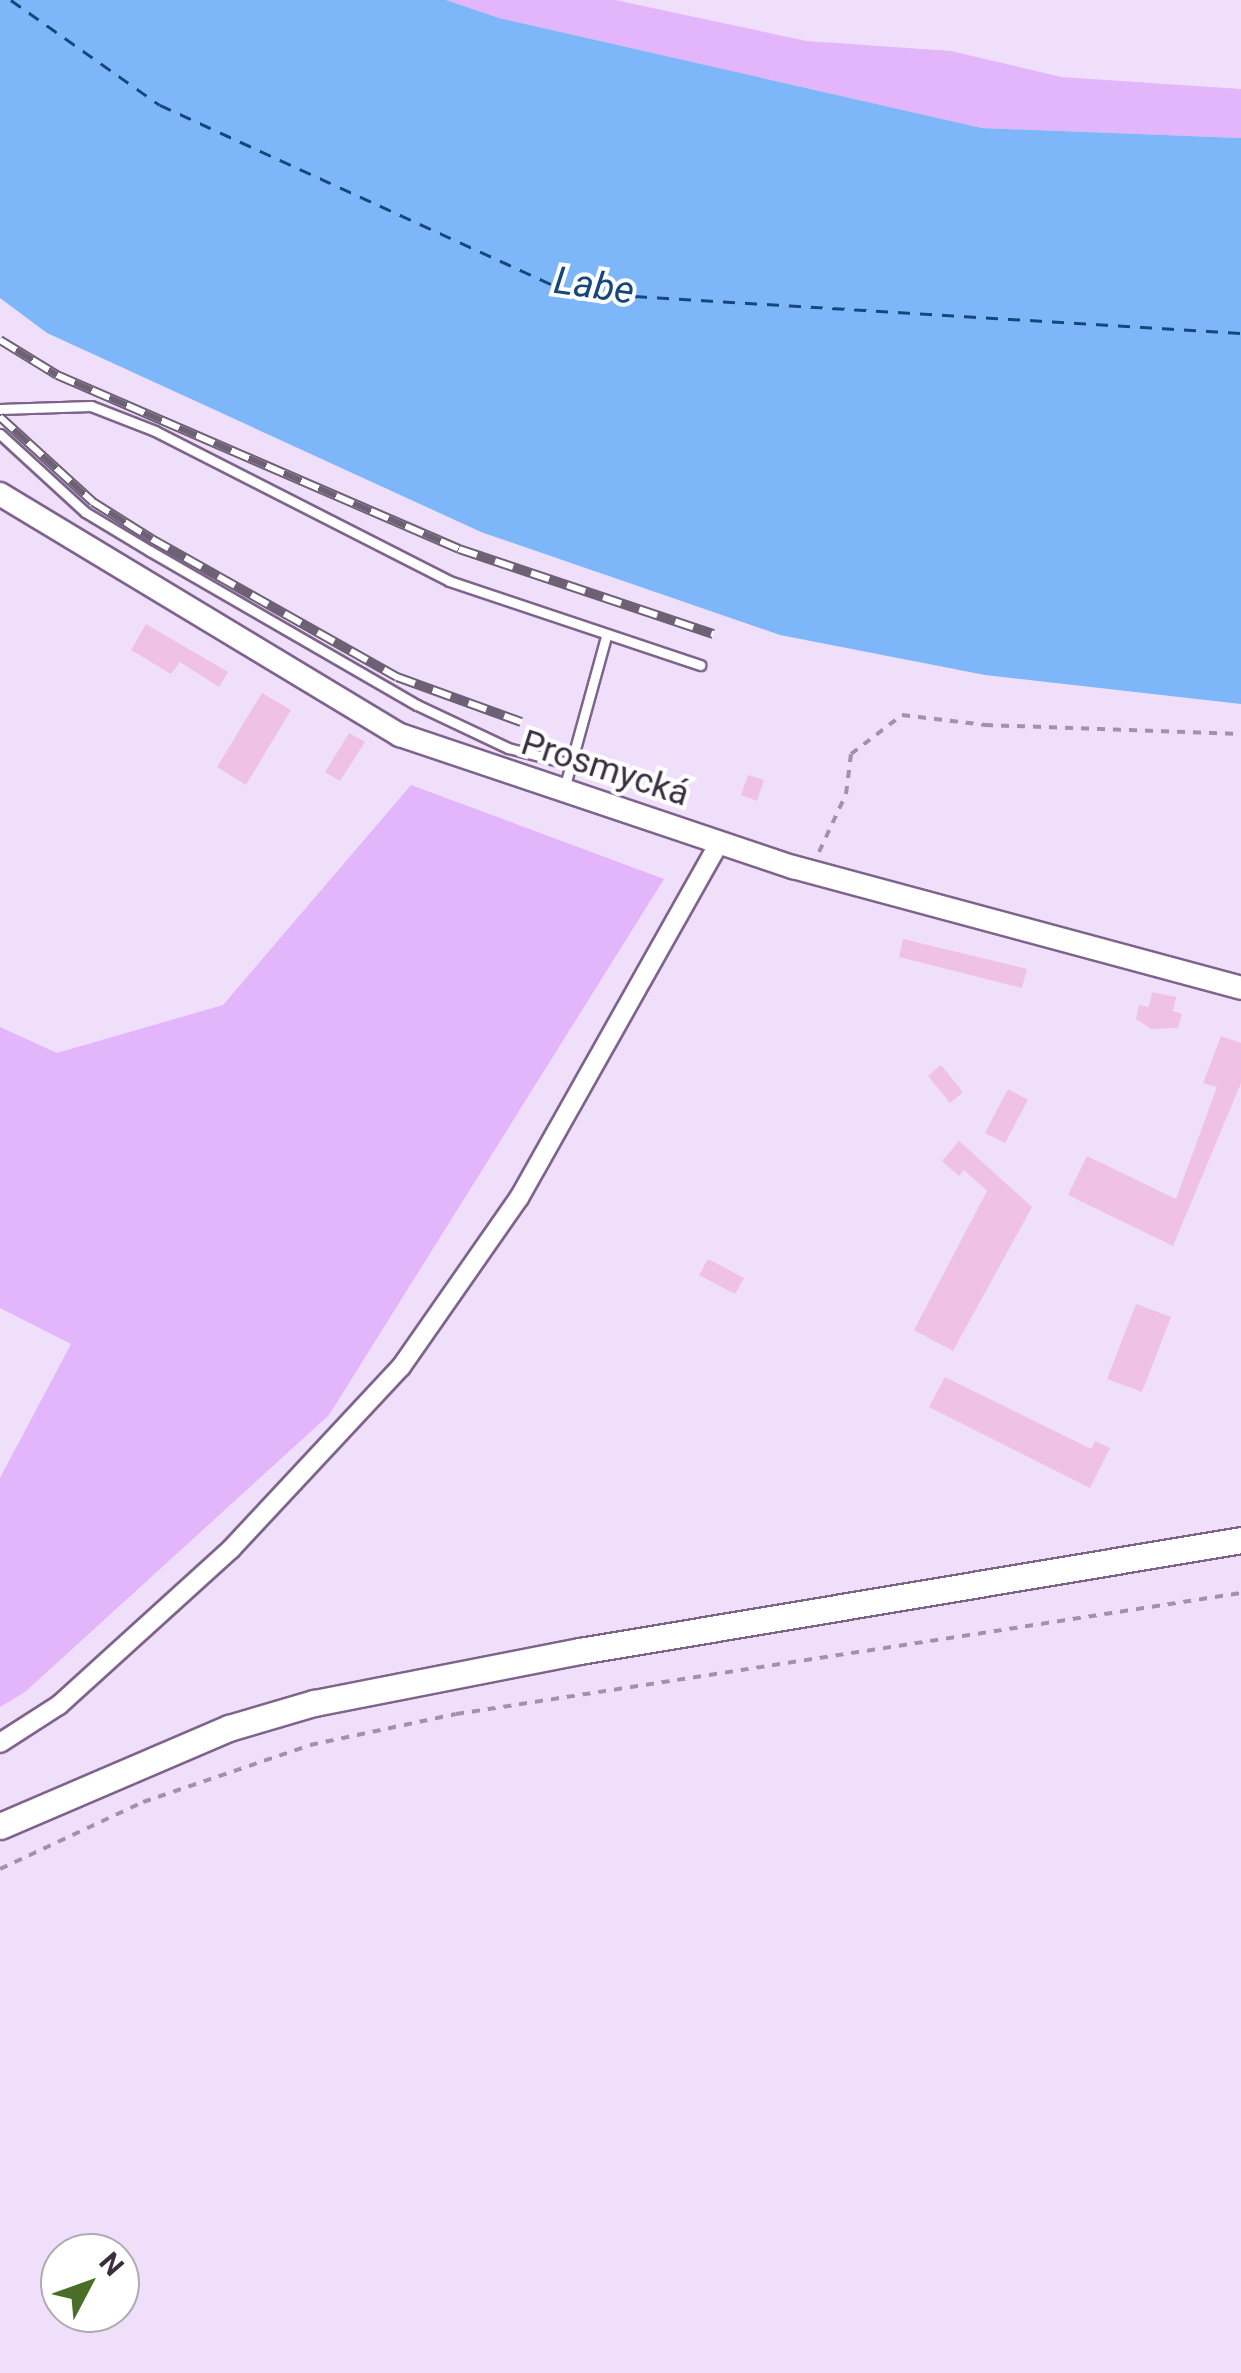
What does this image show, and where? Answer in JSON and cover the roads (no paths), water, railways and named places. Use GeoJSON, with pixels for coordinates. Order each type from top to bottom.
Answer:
{"type":"FeatureCollection","features":[{"type":"Feature","properties":{"kind":"main road"},"geometry":{"type":"LineString","coordinates":[[0,1826],[228,1728],[330,1700],[580,1651],[1241,1540]]}},
{"type":"Feature","properties":{"kind":"street","name":"Prosmycká"},"geometry":{"type":"LineString","coordinates":[[0,494],[400,735],[794,867],[1241,988]]}},
{"type":"Feature","properties":{"kind":"street"},"geometry":{"type":"LineString","coordinates":[[0,1743],[59,1705],[231,1550],[401,1367],[519,1198],[718,843]]}},
{"type":"Feature","properties":{"kind":"lane"},"geometry":{"type":"LineString","coordinates":[[0,409],[92,406],[155,431],[450,581],[606,637],[700,664]]}},
{"type":"Feature","properties":{"kind":"lane"},"geometry":{"type":"LineString","coordinates":[[0,434],[86,512],[183,571],[417,705],[508,748],[571,764]]}},
{"type":"Feature","properties":{"kind":"lane"},"geometry":{"type":"LineString","coordinates":[[564,792],[606,637]]}},
{"type":"Feature","properties":{"kind":"water","name":"Labe"},"geometry":{"type":"Polygon","coordinates":[[[0,0],[446,0],[499,18],[982,128],[1241,138],[1241,704],[985,675],[780,635],[481,532],[47,333],[0,298],[0,0]]]}},
{"type":"Feature","properties":{"kind":"railway"},"geometry":{"type":"LineString","coordinates":[[0,340],[57,375],[459,549],[713,634]]}},
{"type":"Feature","properties":{"kind":"railway"},"geometry":{"type":"LineString","coordinates":[[0,417],[93,502],[152,539],[397,677],[521,722]]}}]}
